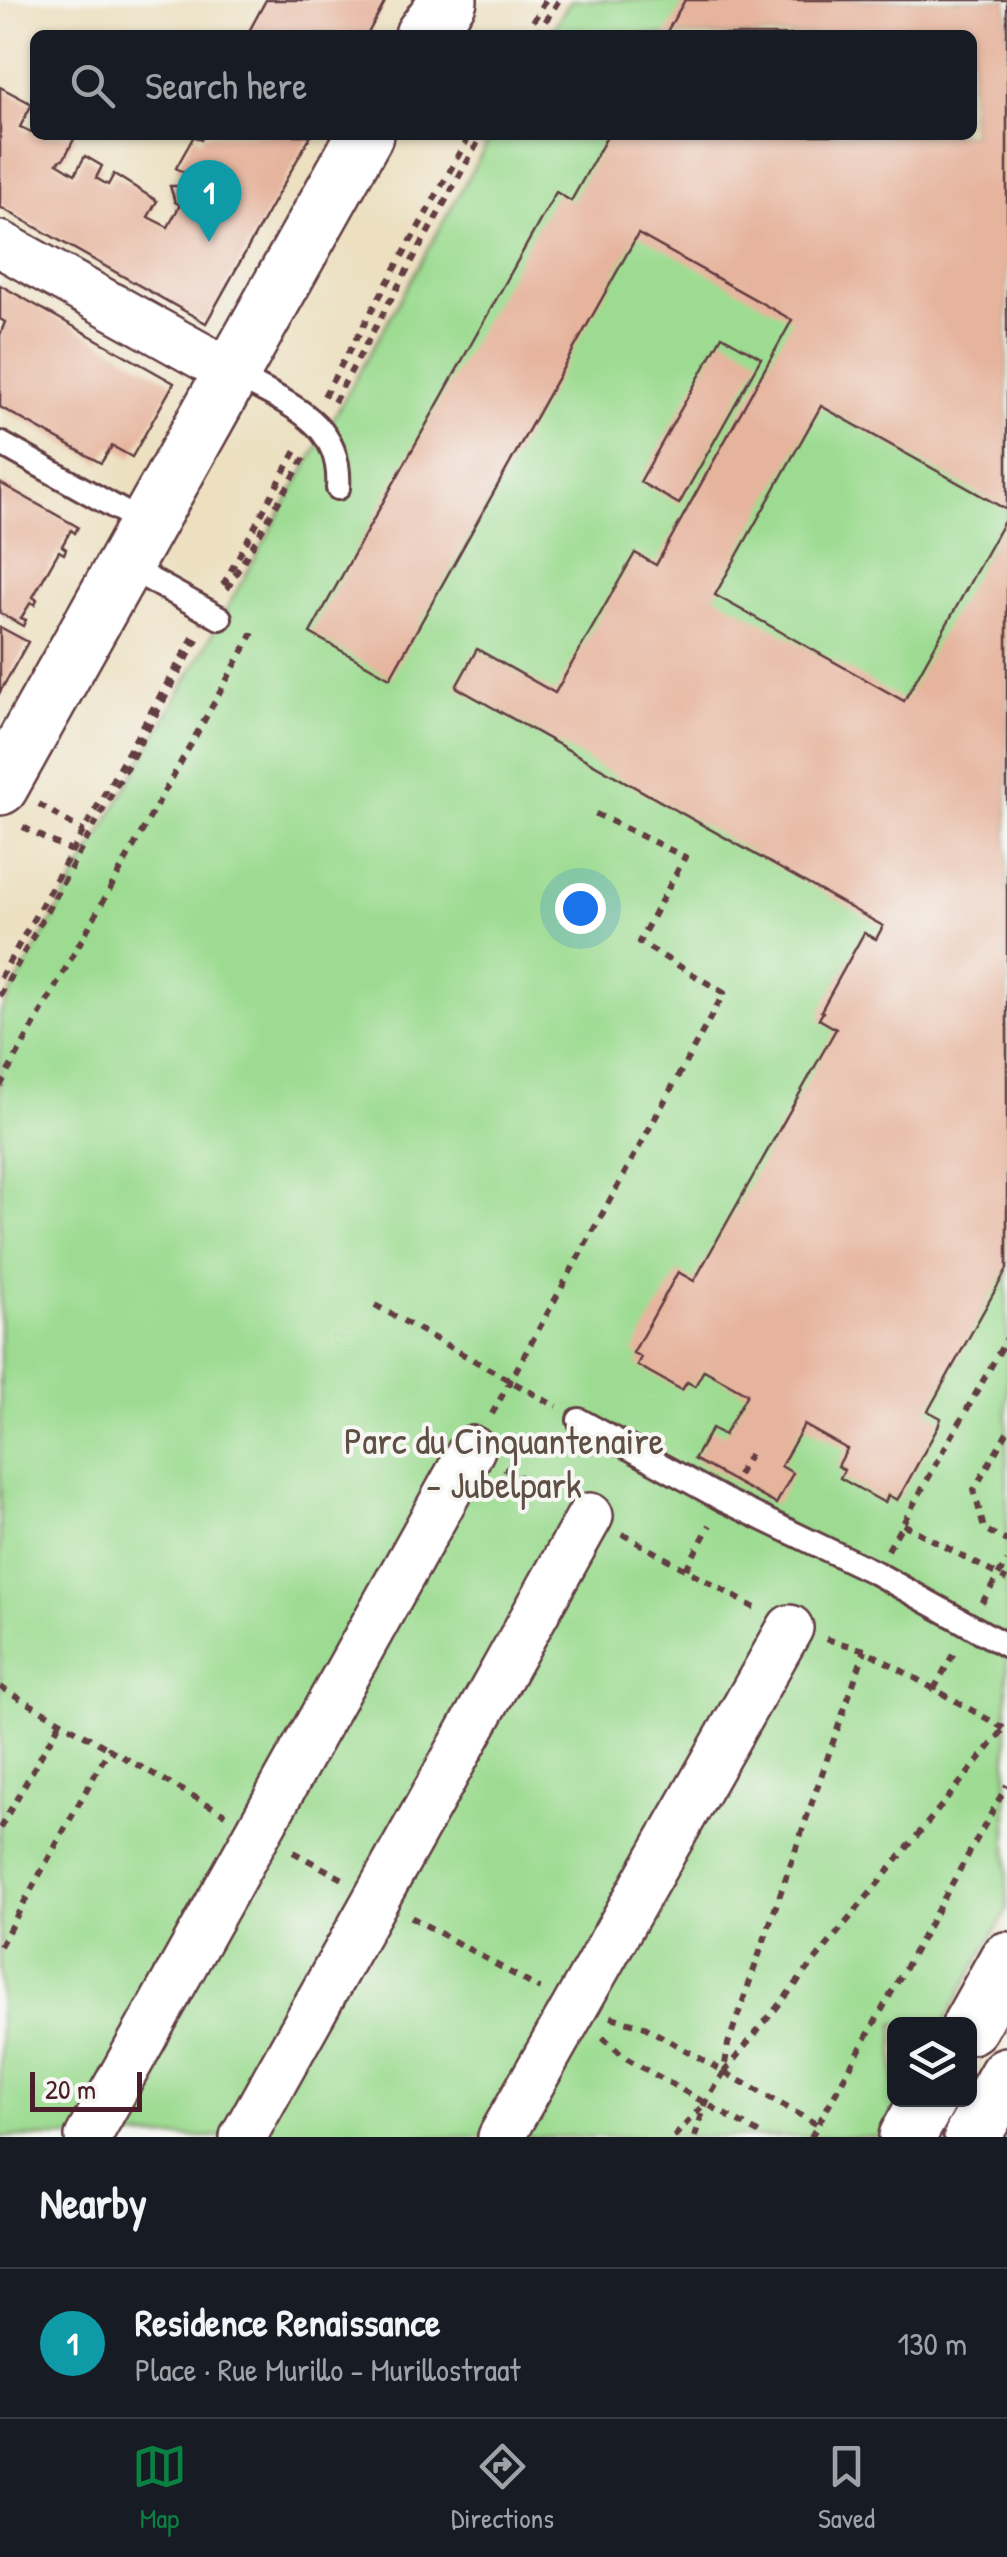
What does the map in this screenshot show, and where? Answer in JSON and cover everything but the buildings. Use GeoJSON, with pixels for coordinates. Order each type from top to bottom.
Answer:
{"type":"FeatureCollection","features":[{"type":"Feature","properties":{"kind":"main road"},"geometry":{"type":"LineString","coordinates":[[427,30],[449,0]]}},
{"type":"Feature","properties":{"kind":"main road"},"geometry":{"type":"LineString","coordinates":[[16,803],[135,545],[362,140]]}},
{"type":"Feature","properties":{"kind":"main road"},"geometry":{"type":"LineString","coordinates":[[975,2017],[1007,1960]]}},
{"type":"Feature","properties":{"kind":"main road"},"geometry":{"type":"LineString","coordinates":[[972,2137],[1007,2075]]}},
{"type":"Feature","properties":{"kind":"main road"},"geometry":{"type":"LineString","coordinates":[[907,2137],[924,2107]]}},
{"type":"Feature","properties":{"kind":"street"},"geometry":{"type":"LineString","coordinates":[[0,244],[232,373]]}},
{"type":"Feature","properties":{"kind":"street"},"geometry":{"type":"LineString","coordinates":[[88,2137],[472,1450]]}},
{"type":"Feature","properties":{"kind":"street"},"geometry":{"type":"LineString","coordinates":[[243,2137],[590,1516]]}},
{"type":"Feature","properties":{"kind":"street"},"geometry":{"type":"LineString","coordinates":[[501,2137],[790,1628]]}},
{"type":"Feature","properties":{"kind":"lane"},"geometry":{"type":"LineString","coordinates":[[232,373],[316,424],[338,458],[338,488]]}},
{"type":"Feature","properties":{"kind":"lane"},"geometry":{"type":"LineString","coordinates":[[0,443],[135,545],[213,614]]}},
{"type":"Feature","properties":{"kind":"lane"},"geometry":{"type":"LineString","coordinates":[[579,1420],[724,1500],[876,1573],[1007,1646]]}},
{"type":"Feature","properties":{"kind":"path"},"geometry":{"type":"LineString","coordinates":[[529,30],[546,0]]}},
{"type":"Feature","properties":{"kind":"path"},"geometry":{"type":"LineString","coordinates":[[540,30],[559,0]]}},
{"type":"Feature","properties":{"kind":"path"},"geometry":{"type":"LineString","coordinates":[[0,996],[87,833],[213,614],[467,140]]}},
{"type":"Feature","properties":{"kind":"path"},"geometry":{"type":"LineString","coordinates":[[316,424],[479,140]]}},
{"type":"Feature","properties":{"kind":"path"},"geometry":{"type":"LineString","coordinates":[[0,1086],[253,633]]}},
{"type":"Feature","properties":{"kind":"path"},"geometry":{"type":"LineString","coordinates":[[16,803],[87,833]]}},
{"type":"Feature","properties":{"kind":"path"},"geometry":{"type":"LineString","coordinates":[[16,803],[70,851]]}},
{"type":"Feature","properties":{"kind":"path"},"geometry":{"type":"LineString","coordinates":[[594,813],[685,858],[639,942],[724,993],[472,1450],[790,1628],[864,1650],[1006,1729],[724,2072],[705,2104],[674,2137]]}},
{"type":"Feature","properties":{"kind":"path"},"geometry":{"type":"LineString","coordinates":[[0,978],[70,851],[87,833]]}},
{"type":"Feature","properties":{"kind":"path"},"geometry":{"type":"LineString","coordinates":[[375,1305],[579,1420]]}},
{"type":"Feature","properties":{"kind":"path"},"geometry":{"type":"LineString","coordinates":[[876,1573],[1007,1338]]}},
{"type":"Feature","properties":{"kind":"path"},"geometry":{"type":"LineString","coordinates":[[1007,1432],[974,1490],[984,1529],[1007,1542]]}},
{"type":"Feature","properties":{"kind":"path"},"geometry":{"type":"LineString","coordinates":[[734,1481],[752,1450]]}},
{"type":"Feature","properties":{"kind":"path"},"geometry":{"type":"LineString","coordinates":[[686,1569],[713,1520]]}},
{"type":"Feature","properties":{"kind":"path"},"geometry":{"type":"LineString","coordinates":[[903,1524],[1007,1580]]}},
{"type":"Feature","properties":{"kind":"path"},"geometry":{"type":"LineString","coordinates":[[998,1576],[1007,1561]]}},
{"type":"Feature","properties":{"kind":"path"},"geometry":{"type":"LineString","coordinates":[[724,2072],[728,2044],[864,1650]]}},
{"type":"Feature","properties":{"kind":"path"},"geometry":{"type":"LineString","coordinates":[[934,1690],[952,1656]]}},
{"type":"Feature","properties":{"kind":"path"},"geometry":{"type":"LineString","coordinates":[[0,1687],[574,2008],[643,2026],[818,2124]]}},
{"type":"Feature","properties":{"kind":"path"},"geometry":{"type":"LineString","coordinates":[[0,1828],[60,1720]]}},
{"type":"Feature","properties":{"kind":"path"},"geometry":{"type":"LineString","coordinates":[[0,1946],[109,1748]]}},
{"type":"Feature","properties":{"kind":"path"},"geometry":{"type":"LineString","coordinates":[[811,2137],[1007,1786]]}},
{"type":"Feature","properties":{"kind":"path"},"geometry":{"type":"LineString","coordinates":[[574,2008],[624,2057],[765,2137]]}},
{"type":"Feature","properties":{"kind":"path"},"geometry":{"type":"LineString","coordinates":[[695,2137],[705,2104]]}},
{"type":"Feature","properties":{"kind":"green space","name":"Parc du Cinquantenaire - Jubelpark"},"geometry":{"type":"Polygon","coordinates":[[[571,0],[1007,0],[1007,1910],[947,2017],[887,2017],[887,2107],[897,2107],[880,2137],[0,2137],[0,1013],[489,140],[977,140],[977,30],[552,30],[571,0]]]}},
{"type":"Feature","properties":{"kind":"place","name":"Residence Renaissance"},"geometry":{"type":"Point","coordinates":[209,242]}}]}
